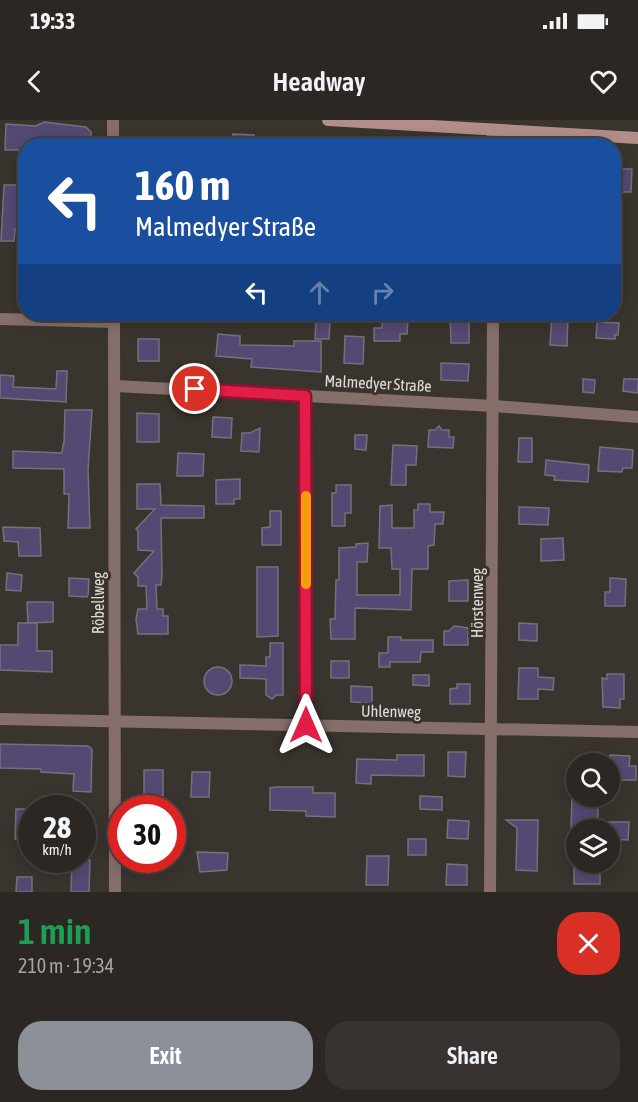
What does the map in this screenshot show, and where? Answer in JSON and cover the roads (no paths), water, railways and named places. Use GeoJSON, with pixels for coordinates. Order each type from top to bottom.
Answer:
{"type":"FeatureCollection","features":[{"type":"Feature","properties":{"kind":"street"},"geometry":{"type":"LineString","coordinates":[[113,120],[113,138]]}},
{"type":"Feature","properties":{"kind":"street"},"geometry":{"type":"LineString","coordinates":[[328,120],[638,138]]}},
{"type":"Feature","properties":{"kind":"street"},"geometry":{"type":"LineString","coordinates":[[493,130],[493,138]]}},
{"type":"Feature","properties":{"kind":"street"},"geometry":{"type":"LineString","coordinates":[[0,319],[18,319]]}},
{"type":"Feature","properties":{"kind":"street","name":"Röbellweg"},"geometry":{"type":"LineString","coordinates":[[114,321],[116,386],[115,892]]}},
{"type":"Feature","properties":{"kind":"street","name":"Hörstenweg"},"geometry":{"type":"LineString","coordinates":[[490,892],[493,729],[493,321]]}},
{"type":"Feature","properties":{"kind":"street","name":"Malmedyer Straße"},"geometry":{"type":"LineString","coordinates":[[116,386],[494,406],[638,417]]}},
{"type":"Feature","properties":{"kind":"street"},"geometry":{"type":"LineString","coordinates":[[305,396],[306,725]]}},
{"type":"Feature","properties":{"kind":"street","name":"Uhlenweg"},"geometry":{"type":"LineString","coordinates":[[0,719],[638,732]]}}]}
